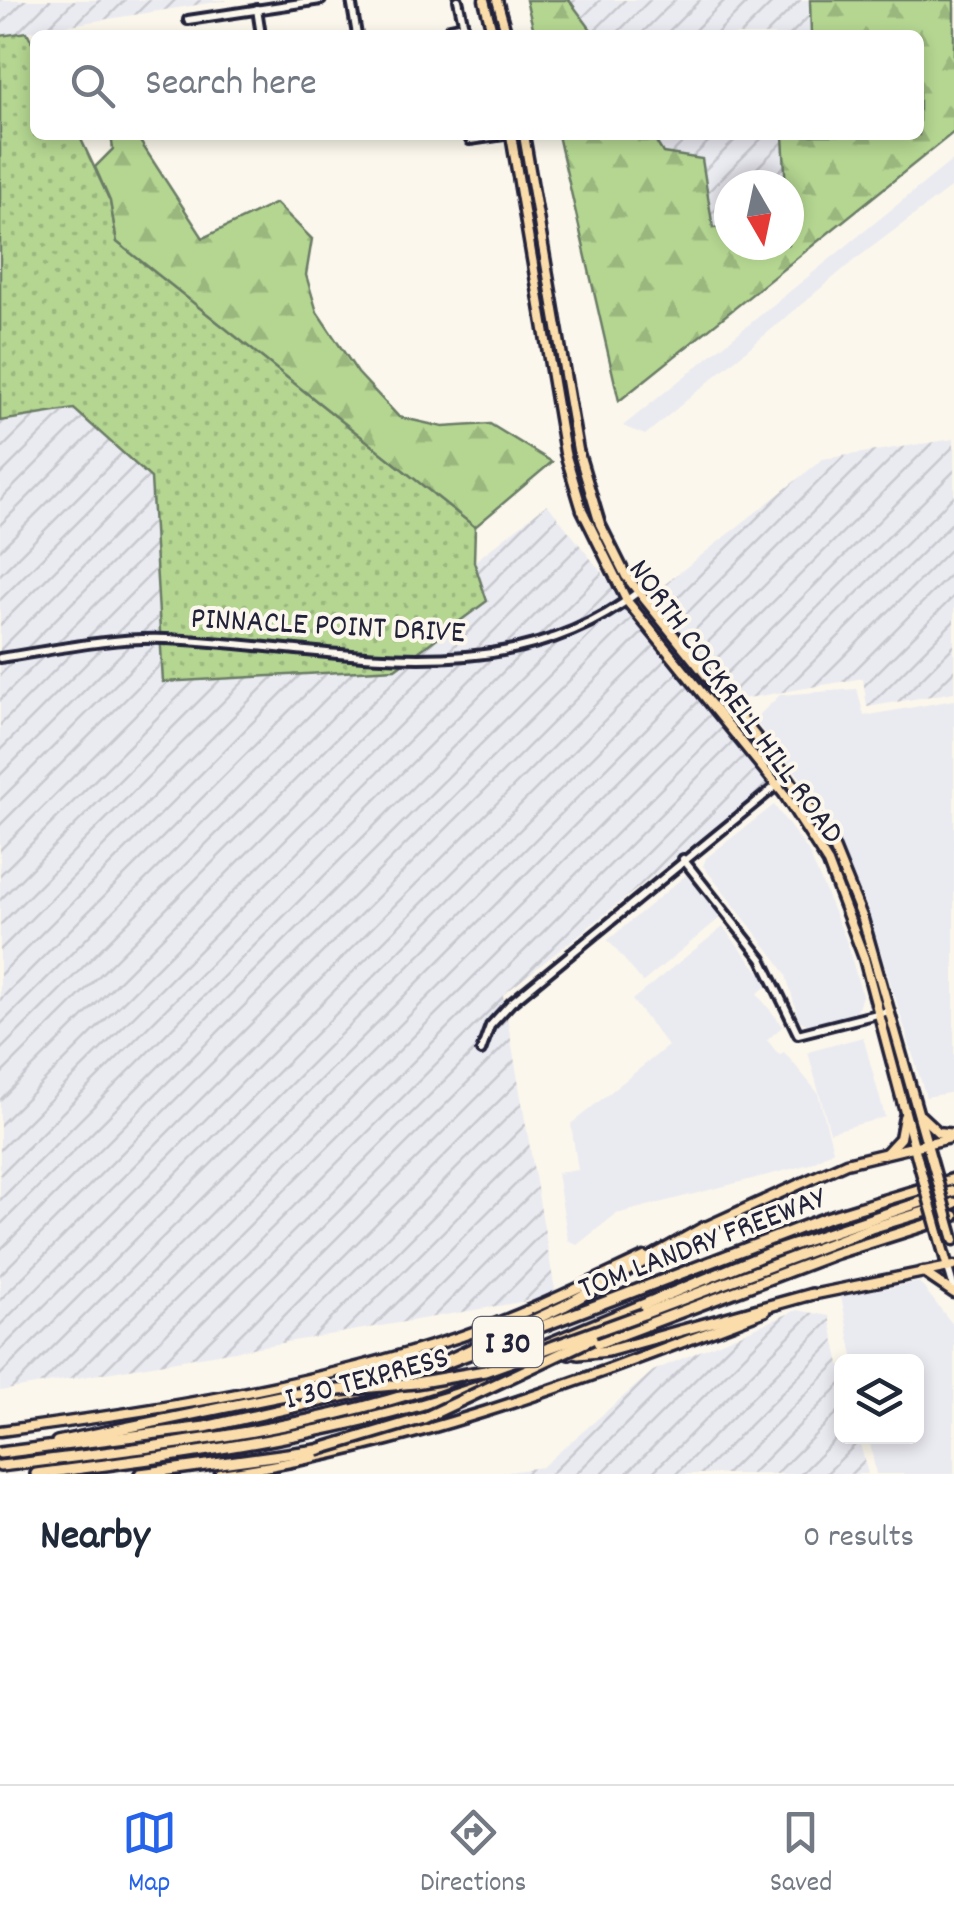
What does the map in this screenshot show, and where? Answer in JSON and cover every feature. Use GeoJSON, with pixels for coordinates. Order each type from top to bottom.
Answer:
{"type":"FeatureCollection","features":[{"type":"Feature","properties":{"kind":"highway","name":"TOM LANDRY FREEWAY"},"geometry":{"type":"LineString","coordinates":[[0,1452],[248,1420],[433,1370],[812,1224],[954,1179]]}},
{"type":"Feature","properties":{"kind":"highway","name":"I 30 TEXPRESS"},"geometry":{"type":"LineString","coordinates":[[0,1466],[200,1441],[395,1398],[498,1364],[769,1253],[954,1190]]}},
{"type":"Feature","properties":{"kind":"highway"},"geometry":{"type":"LineString","coordinates":[[46,1446],[69,1436],[285,1394],[414,1384],[485,1372],[871,1228],[954,1204]]}},
{"type":"Feature","properties":{"kind":"highway","name":"TOM LANDRY FREEWAY"},"geometry":{"type":"LineString","coordinates":[[36,1474],[224,1449],[312,1432],[441,1398],[836,1253],[952,1221]]}},
{"type":"Feature","properties":{"kind":"highway"},"geometry":{"type":"LineString","coordinates":[[433,1370],[456,1354],[542,1318],[662,1255],[704,1227]]}},
{"type":"Feature","properties":{"kind":"highway"},"geometry":{"type":"LineString","coordinates":[[566,1355],[608,1351],[812,1294]]}},
{"type":"Feature","properties":{"kind":"highway"},"geometry":{"type":"LineString","coordinates":[[140,1474],[317,1450],[450,1407],[642,1314]]}},
{"type":"Feature","properties":{"kind":"main road"},"geometry":{"type":"LineString","coordinates":[[484,0],[493,30]]}},
{"type":"Feature","properties":{"kind":"main road"},"geometry":{"type":"LineString","coordinates":[[497,0],[506,30]]}},
{"type":"Feature","properties":{"kind":"main road","name":"NORTH COCKRELL HILL ROAD"},"geometry":{"type":"LineString","coordinates":[[509,140],[572,481],[593,536],[627,601],[777,785],[816,841],[844,898],[951,1267]]}},
{"type":"Feature","properties":{"kind":"main road","name":"NORTH COCKRELL HILL ROAD"},"geometry":{"type":"LineString","coordinates":[[525,140],[583,472],[612,549],[638,592],[787,778],[830,838],[855,894],[952,1221],[954,1240]]}},
{"type":"Feature","properties":{"kind":"main road"},"geometry":{"type":"LineString","coordinates":[[844,898],[855,894]]}},
{"type":"Feature","properties":{"kind":"main road"},"geometry":{"type":"LineString","coordinates":[[916,1108],[930,1127],[954,1135]]}},
{"type":"Feature","properties":{"kind":"main road"},"geometry":{"type":"LineString","coordinates":[[883,1155],[900,1138],[904,1113]]}},
{"type":"Feature","properties":{"kind":"main road"},"geometry":{"type":"LineString","coordinates":[[0,1431],[176,1407],[436,1344],[518,1314],[801,1180],[954,1135]]}},
{"type":"Feature","properties":{"kind":"main road"},"geometry":{"type":"LineString","coordinates":[[220,1474],[326,1456],[462,1418],[652,1356],[812,1294],[951,1267]]}},
{"type":"Feature","properties":{"kind":"main road"},"geometry":{"type":"LineString","coordinates":[[924,1272],[954,1291]]}},
{"type":"Feature","properties":{"kind":"street"},"geometry":{"type":"LineString","coordinates":[[188,20],[321,0]]}},
{"type":"Feature","properties":{"kind":"street"},"geometry":{"type":"LineString","coordinates":[[352,0],[356,30]]}},
{"type":"Feature","properties":{"kind":"street"},"geometry":{"type":"LineString","coordinates":[[458,0],[465,30]]}},
{"type":"Feature","properties":{"kind":"street"},"geometry":{"type":"LineString","coordinates":[[257,9],[260,30]]}},
{"type":"Feature","properties":{"kind":"street"},"geometry":{"type":"LineString","coordinates":[[450,30],[464,25]]}},
{"type":"Feature","properties":{"kind":"street","name":"PINNACLE POINT DRIVE"},"geometry":{"type":"LineString","coordinates":[[0,658],[163,638],[468,658],[546,643],[584,627],[638,592]]}},
{"type":"Feature","properties":{"kind":"street"},"geometry":{"type":"LineString","coordinates":[[481,1051],[500,1013],[683,859],[787,778]]}},
{"type":"Feature","properties":{"kind":"street"},"geometry":{"type":"LineString","coordinates":[[683,859],[762,960],[798,1034],[890,1012]]}},
{"type":"Feature","properties":{"kind":"street","name":"NORTH COCKRELL HILL ROAD"},"geometry":{"type":"LineString","coordinates":[[951,1267],[954,1291]]}},
{"type":"Feature","properties":{"kind":"shaded area"},"geometry":{"type":"Polygon","coordinates":[[[0,0],[228,0],[30,30],[0,36],[0,0]]]}},
{"type":"Feature","properties":{"kind":"shaded area"},"geometry":{"type":"Polygon","coordinates":[[[569,0],[810,0],[811,30],[591,30],[569,0]]]}},
{"type":"Feature","properties":{"kind":"shaded area"},"geometry":{"type":"Polygon","coordinates":[[[655,140],[784,140],[786,170],[714,170],[713,229],[702,159],[662,153],[655,140]]]}},
{"type":"Feature","properties":{"kind":"shaded area"},"geometry":{"type":"Polygon","coordinates":[[[954,159],[954,185],[852,262],[645,435],[623,426],[954,159]]]}},
{"type":"Feature","properties":{"kind":"shaded area"},"geometry":{"type":"Polygon","coordinates":[[[74,409],[151,478],[163,682],[474,562],[547,504],[770,783],[503,995],[556,1296],[0,1391],[0,421],[74,409]]]}},
{"type":"Feature","properties":{"kind":"shaded area"},"geometry":{"type":"Polygon","coordinates":[[[954,439],[954,692],[867,707],[863,678],[736,700],[650,596],[823,459],[954,439]]]}},
{"type":"Feature","properties":{"kind":"shaded area"},"geometry":{"type":"Polygon","coordinates":[[[857,689],[864,716],[954,700],[954,1092],[926,1097],[867,907],[824,807],[754,720],[780,695],[857,689]]]}},
{"type":"Feature","properties":{"kind":"shaded area"},"geometry":{"type":"Polygon","coordinates":[[[774,805],[808,851],[846,940],[862,995],[857,1012],[811,1026],[799,1020],[786,975],[776,959],[703,866],[706,858],[774,805]]]}},
{"type":"Feature","properties":{"kind":"shaded area"},"geometry":{"type":"Polygon","coordinates":[[[686,875],[721,917],[643,982],[608,940],[686,875]]]}},
{"type":"Feature","properties":{"kind":"shaded area"},"geometry":{"type":"Polygon","coordinates":[[[723,927],[769,984],[757,994],[783,1026],[767,1040],[779,1055],[784,1052],[818,1093],[833,1150],[810,1164],[616,1214],[577,1245],[568,1240],[557,1173],[578,1170],[571,1124],[668,1046],[632,1000],[723,927]]]}},
{"type":"Feature","properties":{"kind":"shaded area"},"geometry":{"type":"Polygon","coordinates":[[[863,1037],[885,1117],[830,1132],[808,1052],[863,1037]]]}},
{"type":"Feature","properties":{"kind":"shaded area"},"geometry":{"type":"Polygon","coordinates":[[[919,1282],[954,1326],[954,1474],[876,1474],[870,1444],[924,1444],[924,1354],[853,1354],[841,1296],[919,1282]]]}},
{"type":"Feature","properties":{"kind":"shaded area"},"geometry":{"type":"Polygon","coordinates":[[[797,1310],[829,1316],[838,1354],[834,1354],[834,1444],[860,1444],[868,1474],[495,1474],[542,1467],[653,1371],[797,1310]]]}},
{"type":"Feature","properties":{"kind":"green space"},"geometry":{"type":"Polygon","coordinates":[[[526,0],[569,0],[591,30],[534,30],[526,0]]]}},
{"type":"Feature","properties":{"kind":"green space"},"geometry":{"type":"Polygon","coordinates":[[[810,0],[954,0],[954,132],[804,252],[804,170],[785,170],[783,140],[924,140],[924,30],[811,30],[810,0]]]}},
{"type":"Feature","properties":{"kind":"green space"},"geometry":{"type":"Polygon","coordinates":[[[27,32],[30,140],[81,140],[110,201],[117,242],[475,527],[474,562],[487,601],[395,669],[163,682],[151,478],[74,409],[0,421],[0,36],[27,32]]]}},
{"type":"Feature","properties":{"kind":"green space"},"geometry":{"type":"Polygon","coordinates":[[[112,140],[139,140],[203,238],[276,203],[312,239],[306,275],[317,312],[358,373],[399,417],[443,427],[490,424],[552,462],[475,527],[117,242],[110,201],[95,167],[113,149],[112,140]]]}},
{"type":"Feature","properties":{"kind":"green space"},"geometry":{"type":"Polygon","coordinates":[[[559,140],[655,140],[663,153],[702,159],[714,260],[795,260],[619,401],[559,140]]]}}]}
